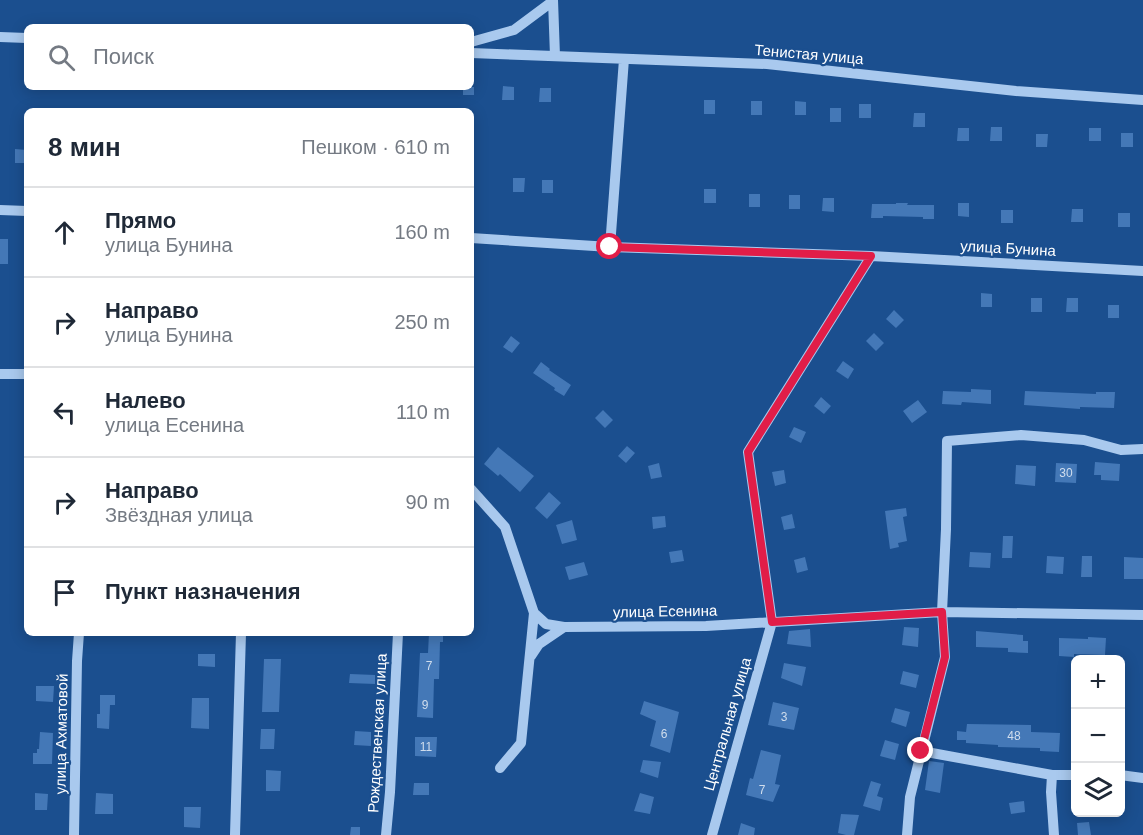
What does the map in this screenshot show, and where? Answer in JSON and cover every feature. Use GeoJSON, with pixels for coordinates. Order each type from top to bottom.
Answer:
{"type":"FeatureCollection","features":[{"type":"Feature","properties":{"kind":"street"},"geometry":{"type":"LineString","coordinates":[[474,41],[514,30],[553,0]]}},
{"type":"Feature","properties":{"kind":"street"},"geometry":{"type":"LineString","coordinates":[[553,0],[555,57]]}},
{"type":"Feature","properties":{"kind":"street"},"geometry":{"type":"LineString","coordinates":[[0,37],[24,38]]}},
{"type":"Feature","properties":{"kind":"street","name":"Тенистая улица"},"geometry":{"type":"LineString","coordinates":[[474,54],[767,64],[1016,91],[1143,100]]}},
{"type":"Feature","properties":{"kind":"street"},"geometry":{"type":"LineString","coordinates":[[610,247],[624,59]]}},
{"type":"Feature","properties":{"kind":"street"},"geometry":{"type":"LineString","coordinates":[[0,210],[24,212]]}},
{"type":"Feature","properties":{"kind":"street","name":"улица Бунина"},"geometry":{"type":"LineString","coordinates":[[474,238],[610,247],[871,256],[1143,271]]}},
{"type":"Feature","properties":{"kind":"street"},"geometry":{"type":"LineString","coordinates":[[772,622],[748,452],[871,256]]}},
{"type":"Feature","properties":{"kind":"street"},"geometry":{"type":"LineString","coordinates":[[0,374],[24,374]]}},
{"type":"Feature","properties":{"kind":"street"},"geometry":{"type":"LineString","coordinates":[[907,835],[910,797],[945,657],[942,612],[947,441],[1021,435],[1084,440],[1121,450],[1143,448]]}},
{"type":"Feature","properties":{"kind":"street"},"geometry":{"type":"LineString","coordinates":[[474,492],[505,527],[534,613],[521,743],[500,768]]}},
{"type":"Feature","properties":{"kind":"street","name":"улица Есенина"},"geometry":{"type":"LineString","coordinates":[[534,613],[546,624],[564,627],[706,626],[942,612],[1143,615]]}},
{"type":"Feature","properties":{"kind":"street","name":"Центральная улица"},"geometry":{"type":"LineString","coordinates":[[712,835],[772,622]]}},
{"type":"Feature","properties":{"kind":"street"},"geometry":{"type":"LineString","coordinates":[[528,662],[539,644],[564,627]]}},
{"type":"Feature","properties":{"kind":"street","name":"улица Ахматовой"},"geometry":{"type":"LineString","coordinates":[[74,835],[79,636]]}},
{"type":"Feature","properties":{"kind":"street"},"geometry":{"type":"LineString","coordinates":[[235,835],[241,636]]}},
{"type":"Feature","properties":{"kind":"street","name":"Рождественская улица"},"geometry":{"type":"LineString","coordinates":[[386,835],[398,636]]}},
{"type":"Feature","properties":{"kind":"street"},"geometry":{"type":"LineString","coordinates":[[921,751],[1052,775],[1071,775]]}},
{"type":"Feature","properties":{"kind":"street"},"geometry":{"type":"LineString","coordinates":[[1052,775],[1054,835]]}},
{"type":"Feature","properties":{"kind":"street"},"geometry":{"type":"LineString","coordinates":[[1125,776],[1143,778]]}},
{"type":"Feature","properties":{"kind":"building"},"geometry":{"type":"Polygon","coordinates":[[[503,86],[514,87],[514,100],[502,100],[503,86]]]}},
{"type":"Feature","properties":{"kind":"building"},"geometry":{"type":"Polygon","coordinates":[[[540,88],[551,88],[551,102],[539,102],[540,88]]]}},
{"type":"Feature","properties":{"kind":"building"},"geometry":{"type":"Polygon","coordinates":[[[463,90],[474,90],[474,95],[463,95],[463,90]]]}},
{"type":"Feature","properties":{"kind":"building"},"geometry":{"type":"Polygon","coordinates":[[[704,100],[715,100],[715,114],[704,114],[704,100]]]}},
{"type":"Feature","properties":{"kind":"building"},"geometry":{"type":"Polygon","coordinates":[[[751,101],[762,101],[762,115],[751,115],[751,101]]]}},
{"type":"Feature","properties":{"kind":"building"},"geometry":{"type":"Polygon","coordinates":[[[795,101],[806,102],[806,115],[795,115],[795,101]]]}},
{"type":"Feature","properties":{"kind":"building"},"geometry":{"type":"Polygon","coordinates":[[[859,104],[871,104],[871,118],[859,118],[859,104]]]}},
{"type":"Feature","properties":{"kind":"building"},"geometry":{"type":"Polygon","coordinates":[[[830,108],[841,108],[841,122],[830,122],[830,108]]]}},
{"type":"Feature","properties":{"kind":"building"},"geometry":{"type":"Polygon","coordinates":[[[914,113],[925,113],[925,127],[913,127],[914,113]]]}},
{"type":"Feature","properties":{"kind":"building"},"geometry":{"type":"Polygon","coordinates":[[[991,127],[1002,127],[1002,141],[990,141],[991,127]]]}},
{"type":"Feature","properties":{"kind":"building"},"geometry":{"type":"Polygon","coordinates":[[[958,128],[969,128],[969,141],[957,141],[958,128]]]}},
{"type":"Feature","properties":{"kind":"building"},"geometry":{"type":"Polygon","coordinates":[[[1089,128],[1101,128],[1101,141],[1089,141],[1089,128]]]}},
{"type":"Feature","properties":{"kind":"building"},"geometry":{"type":"Polygon","coordinates":[[[1121,133],[1133,133],[1133,147],[1121,147],[1121,133]]]}},
{"type":"Feature","properties":{"kind":"building"},"geometry":{"type":"Polygon","coordinates":[[[1036,134],[1048,134],[1047,147],[1036,147],[1036,134]]]}},
{"type":"Feature","properties":{"kind":"building"},"geometry":{"type":"Polygon","coordinates":[[[15,149],[24,150],[24,163],[15,163],[15,149]]]}},
{"type":"Feature","properties":{"kind":"building"},"geometry":{"type":"Polygon","coordinates":[[[513,178],[525,178],[524,192],[513,192],[513,178]]]}},
{"type":"Feature","properties":{"kind":"building"},"geometry":{"type":"Polygon","coordinates":[[[542,180],[553,180],[553,193],[542,193],[542,180]]]}},
{"type":"Feature","properties":{"kind":"building"},"geometry":{"type":"Polygon","coordinates":[[[704,189],[716,189],[716,203],[704,203],[704,189]]]}},
{"type":"Feature","properties":{"kind":"building"},"geometry":{"type":"Polygon","coordinates":[[[749,194],[760,194],[760,207],[749,207],[749,194]]]}},
{"type":"Feature","properties":{"kind":"building"},"geometry":{"type":"Polygon","coordinates":[[[789,195],[800,195],[800,209],[789,209],[789,195]]]}},
{"type":"Feature","properties":{"kind":"building"},"geometry":{"type":"Polygon","coordinates":[[[823,198],[834,198],[834,212],[822,211],[823,198]]]}},
{"type":"Feature","properties":{"kind":"building"},"geometry":{"type":"Polygon","coordinates":[[[958,203],[969,203],[969,217],[958,216],[958,203]]]}},
{"type":"Feature","properties":{"kind":"building"},"geometry":{"type":"Polygon","coordinates":[[[872,204],[934,205],[934,219],[883,216],[883,218],[871,218],[872,204]]]}},
{"type":"Feature","properties":{"kind":"building"},"geometry":{"type":"Polygon","coordinates":[[[1072,209],[1083,209],[1083,222],[1071,222],[1072,209]]]}},
{"type":"Feature","properties":{"kind":"building"},"geometry":{"type":"Polygon","coordinates":[[[1001,210],[1013,210],[1013,223],[1001,223],[1001,210]]]}},
{"type":"Feature","properties":{"kind":"building"},"geometry":{"type":"Polygon","coordinates":[[[1118,213],[1130,213],[1130,227],[1118,227],[1118,213]]]}},
{"type":"Feature","properties":{"kind":"building"},"geometry":{"type":"Polygon","coordinates":[[[0,239],[8,239],[8,264],[0,264],[0,239]]]}},
{"type":"Feature","properties":{"kind":"building"},"geometry":{"type":"Polygon","coordinates":[[[981,293],[992,294],[992,307],[981,307],[981,293]]]}},
{"type":"Feature","properties":{"kind":"building"},"geometry":{"type":"Polygon","coordinates":[[[1031,298],[1042,298],[1042,312],[1031,312],[1031,298]]]}},
{"type":"Feature","properties":{"kind":"building"},"geometry":{"type":"Polygon","coordinates":[[[1067,298],[1078,298],[1078,312],[1066,312],[1067,298]]]}},
{"type":"Feature","properties":{"kind":"building"},"geometry":{"type":"Polygon","coordinates":[[[1108,305],[1119,305],[1119,318],[1108,318],[1108,305]]]}},
{"type":"Feature","properties":{"kind":"building"},"geometry":{"type":"Polygon","coordinates":[[[894,310],[904,320],[896,328],[886,319],[894,310]]]}},
{"type":"Feature","properties":{"kind":"building"},"geometry":{"type":"Polygon","coordinates":[[[874,333],[884,343],[876,351],[866,341],[874,333]]]}},
{"type":"Feature","properties":{"kind":"building"},"geometry":{"type":"Polygon","coordinates":[[[511,336],[520,343],[512,353],[503,347],[511,336]]]}},
{"type":"Feature","properties":{"kind":"building"},"geometry":{"type":"Polygon","coordinates":[[[843,361],[854,369],[848,379],[836,371],[843,361]]]}},
{"type":"Feature","properties":{"kind":"building"},"geometry":{"type":"Polygon","coordinates":[[[541,362],[571,385],[564,396],[533,373],[541,362]]]}},
{"type":"Feature","properties":{"kind":"building"},"geometry":{"type":"Polygon","coordinates":[[[971,389],[991,390],[991,404],[962,402],[961,405],[942,404],[943,391],[971,392],[971,389]]]}},
{"type":"Feature","properties":{"kind":"building"},"geometry":{"type":"Polygon","coordinates":[[[1025,391],[1096,394],[1096,392],[1115,392],[1114,408],[1080,407],[1080,409],[1024,405],[1025,391]]]}},
{"type":"Feature","properties":{"kind":"building"},"geometry":{"type":"Polygon","coordinates":[[[821,397],[831,406],[824,414],[814,406],[821,397]]]}},
{"type":"Feature","properties":{"kind":"building"},"geometry":{"type":"Polygon","coordinates":[[[918,400],[927,412],[912,423],[903,411],[918,400]]]}},
{"type":"Feature","properties":{"kind":"building"},"geometry":{"type":"Polygon","coordinates":[[[603,410],[613,420],[605,428],[595,418],[603,410]]]}},
{"type":"Feature","properties":{"kind":"building"},"geometry":{"type":"Polygon","coordinates":[[[794,427],[806,432],[801,443],[789,437],[794,427]]]}},
{"type":"Feature","properties":{"kind":"building"},"geometry":{"type":"Polygon","coordinates":[[[627,446],[635,453],[626,463],[618,456],[627,446]]]}},
{"type":"Feature","properties":{"kind":"building"},"geometry":{"type":"Polygon","coordinates":[[[498,447],[534,476],[520,492],[500,474],[498,476],[484,464],[498,447]]]}},
{"type":"Feature","properties":{"kind":"building"},"geometry":{"type":"Polygon","coordinates":[[[1095,462],[1120,464],[1119,481],[1101,480],[1101,475],[1094,475],[1095,462]]]}},
{"type":"Feature","properties":{"kind":"building"},"geometry":{"type":"Polygon","coordinates":[[[659,463],[662,477],[651,479],[648,466],[659,463]]]}},
{"type":"Feature","properties":{"kind":"building"},"geometry":{"type":"Polygon","coordinates":[[[1056,463],[1077,464],[1076,483],[1055,482],[1056,463]]]}},
{"type":"Feature","properties":{"kind":"building"},"geometry":{"type":"Polygon","coordinates":[[[1016,465],[1036,466],[1035,486],[1015,484],[1016,465]]]}},
{"type":"Feature","properties":{"kind":"building"},"geometry":{"type":"Polygon","coordinates":[[[784,470],[786,483],[775,486],[772,472],[784,470]]]}},
{"type":"Feature","properties":{"kind":"building"},"geometry":{"type":"Polygon","coordinates":[[[549,492],[561,503],[547,519],[535,508],[549,492]]]}},
{"type":"Feature","properties":{"kind":"building"},"geometry":{"type":"Polygon","coordinates":[[[906,508],[907,516],[903,517],[907,541],[898,543],[899,547],[890,549],[885,511],[906,508]]]}},
{"type":"Feature","properties":{"kind":"building"},"geometry":{"type":"Polygon","coordinates":[[[792,514],[795,528],[784,530],[781,517],[792,514]]]}},
{"type":"Feature","properties":{"kind":"building"},"geometry":{"type":"Polygon","coordinates":[[[665,516],[666,527],[653,529],[652,517],[665,516]]]}},
{"type":"Feature","properties":{"kind":"building"},"geometry":{"type":"Polygon","coordinates":[[[572,520],[577,540],[562,544],[556,525],[572,520]]]}},
{"type":"Feature","properties":{"kind":"building"},"geometry":{"type":"Polygon","coordinates":[[[1003,536],[1013,536],[1012,558],[1002,558],[1003,536]]]}},
{"type":"Feature","properties":{"kind":"building"},"geometry":{"type":"Polygon","coordinates":[[[682,550],[684,561],[671,563],[669,552],[682,550]]]}},
{"type":"Feature","properties":{"kind":"building"},"geometry":{"type":"Polygon","coordinates":[[[970,552],[991,553],[990,568],[969,567],[970,552]]]}},
{"type":"Feature","properties":{"kind":"building"},"geometry":{"type":"Polygon","coordinates":[[[1047,556],[1064,557],[1063,574],[1046,573],[1047,556]]]}},
{"type":"Feature","properties":{"kind":"building"},"geometry":{"type":"Polygon","coordinates":[[[1082,556],[1092,556],[1092,577],[1081,577],[1082,556]]]}},
{"type":"Feature","properties":{"kind":"building"},"geometry":{"type":"Polygon","coordinates":[[[805,557],[808,570],[797,573],[794,560],[805,557]]]}},
{"type":"Feature","properties":{"kind":"building"},"geometry":{"type":"Polygon","coordinates":[[[1124,557],[1143,558],[1143,579],[1124,579],[1124,557]]]}},
{"type":"Feature","properties":{"kind":"building"},"geometry":{"type":"Polygon","coordinates":[[[584,562],[588,575],[569,580],[565,567],[584,562]]]}},
{"type":"Feature","properties":{"kind":"building"},"geometry":{"type":"Polygon","coordinates":[[[904,627],[919,628],[918,647],[902,645],[904,627]]]}},
{"type":"Feature","properties":{"kind":"building"},"geometry":{"type":"Polygon","coordinates":[[[810,629],[811,647],[787,644],[789,631],[810,629]]]}},
{"type":"Feature","properties":{"kind":"building"},"geometry":{"type":"Polygon","coordinates":[[[976,631],[1023,635],[1023,641],[1028,641],[1028,653],[1008,652],[1008,648],[976,647],[976,631]]]}},
{"type":"Feature","properties":{"kind":"building"},"geometry":{"type":"Polygon","coordinates":[[[429,636],[443,636],[443,642],[440,642],[439,679],[434,679],[433,718],[417,717],[420,653],[428,653],[429,636]]]}},
{"type":"Feature","properties":{"kind":"building"},"geometry":{"type":"Polygon","coordinates":[[[1088,637],[1106,638],[1105,655],[1059,656],[1059,638],[1088,639],[1088,637]]]}},
{"type":"Feature","properties":{"kind":"building"},"geometry":{"type":"Polygon","coordinates":[[[198,654],[215,654],[215,667],[198,666],[198,654]]]}},
{"type":"Feature","properties":{"kind":"building"},"geometry":{"type":"Polygon","coordinates":[[[264,659],[281,659],[279,712],[262,712],[264,659]]]}},
{"type":"Feature","properties":{"kind":"building"},"geometry":{"type":"Polygon","coordinates":[[[784,663],[806,667],[802,686],[781,678],[784,663]]]}},
{"type":"Feature","properties":{"kind":"building"},"geometry":{"type":"Polygon","coordinates":[[[903,671],[919,675],[916,688],[900,684],[903,671]]]}},
{"type":"Feature","properties":{"kind":"building"},"geometry":{"type":"Polygon","coordinates":[[[350,674],[375,675],[375,684],[349,683],[350,674]]]}},
{"type":"Feature","properties":{"kind":"building"},"geometry":{"type":"Polygon","coordinates":[[[36,686],[54,686],[53,702],[36,701],[36,686]]]}},
{"type":"Feature","properties":{"kind":"building"},"geometry":{"type":"Polygon","coordinates":[[[100,695],[115,695],[115,705],[110,705],[109,729],[97,728],[100,695]]]}},
{"type":"Feature","properties":{"kind":"building"},"geometry":{"type":"Polygon","coordinates":[[[192,698],[209,698],[209,729],[191,728],[192,698]]]}},
{"type":"Feature","properties":{"kind":"building"},"geometry":{"type":"Polygon","coordinates":[[[644,701],[679,712],[670,753],[650,746],[656,721],[640,714],[644,701]]]}},
{"type":"Feature","properties":{"kind":"building"},"geometry":{"type":"Polygon","coordinates":[[[773,702],[799,708],[794,730],[768,725],[773,702]]]}},
{"type":"Feature","properties":{"kind":"building"},"geometry":{"type":"Polygon","coordinates":[[[895,708],[910,712],[906,727],[891,722],[895,708]]]}},
{"type":"Feature","properties":{"kind":"building"},"geometry":{"type":"Polygon","coordinates":[[[967,724],[1031,725],[1031,732],[1060,733],[1059,752],[1040,751],[1040,748],[998,747],[998,745],[966,743],[966,740],[957,740],[957,731],[966,732],[967,724]]]}},
{"type":"Feature","properties":{"kind":"building"},"geometry":{"type":"Polygon","coordinates":[[[261,729],[275,729],[274,749],[260,749],[261,729]]]}},
{"type":"Feature","properties":{"kind":"building"},"geometry":{"type":"Polygon","coordinates":[[[355,731],[371,732],[371,746],[354,745],[355,731]]]}},
{"type":"Feature","properties":{"kind":"building"},"geometry":{"type":"Polygon","coordinates":[[[40,732],[53,733],[52,764],[33,764],[33,753],[37,753],[39,749],[40,732]]]}},
{"type":"Feature","properties":{"kind":"building"},"geometry":{"type":"Polygon","coordinates":[[[415,737],[437,737],[436,757],[415,756],[415,737]]]}},
{"type":"Feature","properties":{"kind":"building"},"geometry":{"type":"Polygon","coordinates":[[[885,740],[899,744],[895,760],[880,756],[885,740]]]}},
{"type":"Feature","properties":{"kind":"building"},"geometry":{"type":"Polygon","coordinates":[[[761,750],[781,755],[775,784],[780,785],[773,802],[746,795],[761,750]]]}},
{"type":"Feature","properties":{"kind":"building"},"geometry":{"type":"Polygon","coordinates":[[[643,760],[661,762],[658,778],[640,772],[643,760]]]}},
{"type":"Feature","properties":{"kind":"building"},"geometry":{"type":"Polygon","coordinates":[[[929,761],[944,763],[940,793],[925,790],[929,761]]]}},
{"type":"Feature","properties":{"kind":"building"},"geometry":{"type":"Polygon","coordinates":[[[266,770],[281,771],[280,791],[266,791],[266,770]]]}},
{"type":"Feature","properties":{"kind":"building"},"geometry":{"type":"Polygon","coordinates":[[[871,781],[881,784],[877,796],[883,798],[880,811],[863,806],[871,781]]]}},
{"type":"Feature","properties":{"kind":"building"},"geometry":{"type":"Polygon","coordinates":[[[414,783],[429,783],[429,795],[413,795],[414,783]]]}},
{"type":"Feature","properties":{"kind":"building"},"geometry":{"type":"Polygon","coordinates":[[[35,793],[48,794],[47,810],[35,810],[35,793]]]}},
{"type":"Feature","properties":{"kind":"building"},"geometry":{"type":"Polygon","coordinates":[[[96,793],[113,794],[113,814],[95,814],[96,793]]]}},
{"type":"Feature","properties":{"kind":"building"},"geometry":{"type":"Polygon","coordinates":[[[640,793],[654,797],[650,814],[634,811],[640,793]]]}},
{"type":"Feature","properties":{"kind":"building"},"geometry":{"type":"Polygon","coordinates":[[[1024,801],[1025,812],[1011,814],[1009,803],[1024,801]]]}},
{"type":"Feature","properties":{"kind":"building"},"geometry":{"type":"Polygon","coordinates":[[[184,807],[201,807],[200,828],[184,827],[184,807]]]}},
{"type":"Feature","properties":{"kind":"building"},"geometry":{"type":"Polygon","coordinates":[[[841,814],[859,815],[854,835],[838,833],[841,814]]]}},
{"type":"Feature","properties":{"kind":"building"},"geometry":{"type":"Polygon","coordinates":[[[1089,822],[1091,835],[1078,835],[1077,823],[1089,822]]]}},
{"type":"Feature","properties":{"kind":"building"},"geometry":{"type":"Polygon","coordinates":[[[741,823],[755,828],[754,835],[738,835],[741,823]]]}},
{"type":"Feature","properties":{"kind":"building"},"geometry":{"type":"Polygon","coordinates":[[[351,827],[360,827],[360,835],[350,835],[351,827]]]}},
{"type":"Feature","properties":{"kind":"route"},"geometry":{"type":"LineString","coordinates":[[610,247],[871,256],[748,452],[772,622],[942,612],[945,657],[921,751]]}}]}
